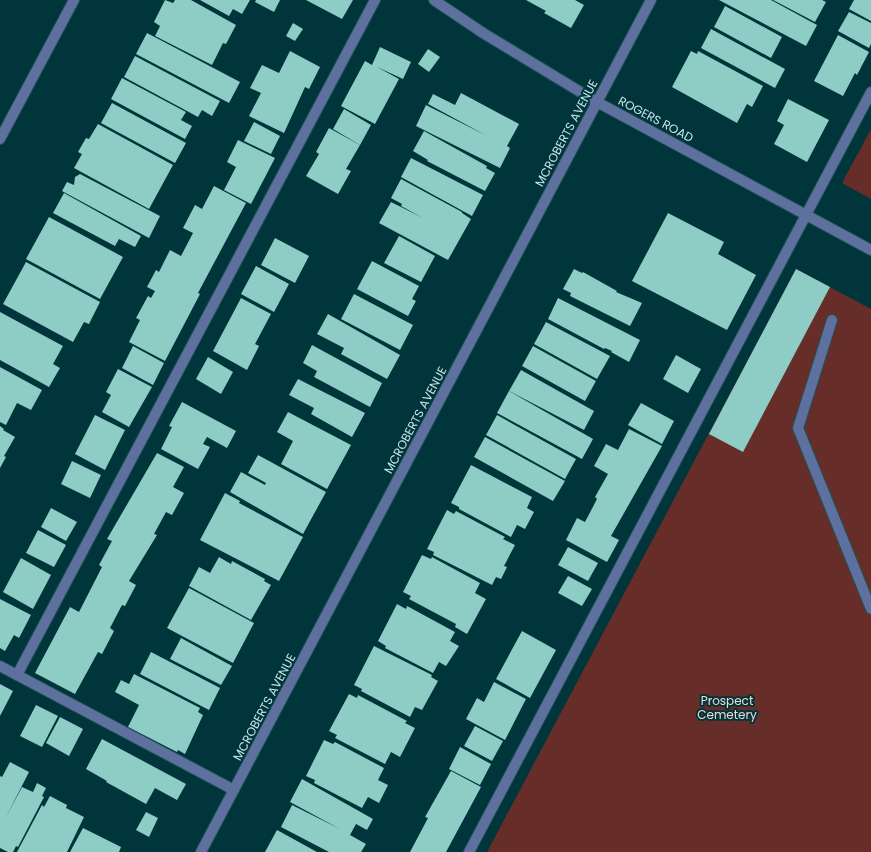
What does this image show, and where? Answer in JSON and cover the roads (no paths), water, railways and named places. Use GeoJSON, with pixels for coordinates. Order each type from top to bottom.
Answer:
{"type":"FeatureCollection","features":[{"type":"Feature","properties":{"kind":"street"},"geometry":{"type":"LineString","coordinates":[[0,139],[74,0]]}},
{"type":"Feature","properties":{"kind":"street"},"geometry":{"type":"LineString","coordinates":[[17,675],[374,0]]}},
{"type":"Feature","properties":{"kind":"street","name":"ROGERS ROAD"},"geometry":{"type":"LineString","coordinates":[[434,0],[483,33],[597,102],[871,250]]}},
{"type":"Feature","properties":{"kind":"street","name":"MCROBERTS AVENUE"},"geometry":{"type":"LineString","coordinates":[[200,852],[651,0]]}},
{"type":"Feature","properties":{"kind":"street"},"geometry":{"type":"LineString","coordinates":[[469,852],[871,92]]}},
{"type":"Feature","properties":{"kind":"street"},"geometry":{"type":"LineString","coordinates":[[832,320],[798,428],[871,609]]}},
{"type":"Feature","properties":{"kind":"street"},"geometry":{"type":"LineString","coordinates":[[0,666],[234,790]]}},
{"type":"Feature","properties":{"kind":"park label","name":"Prospect Cemetery"},"geometry":{"type":"Point","coordinates":[727,707]}}]}
